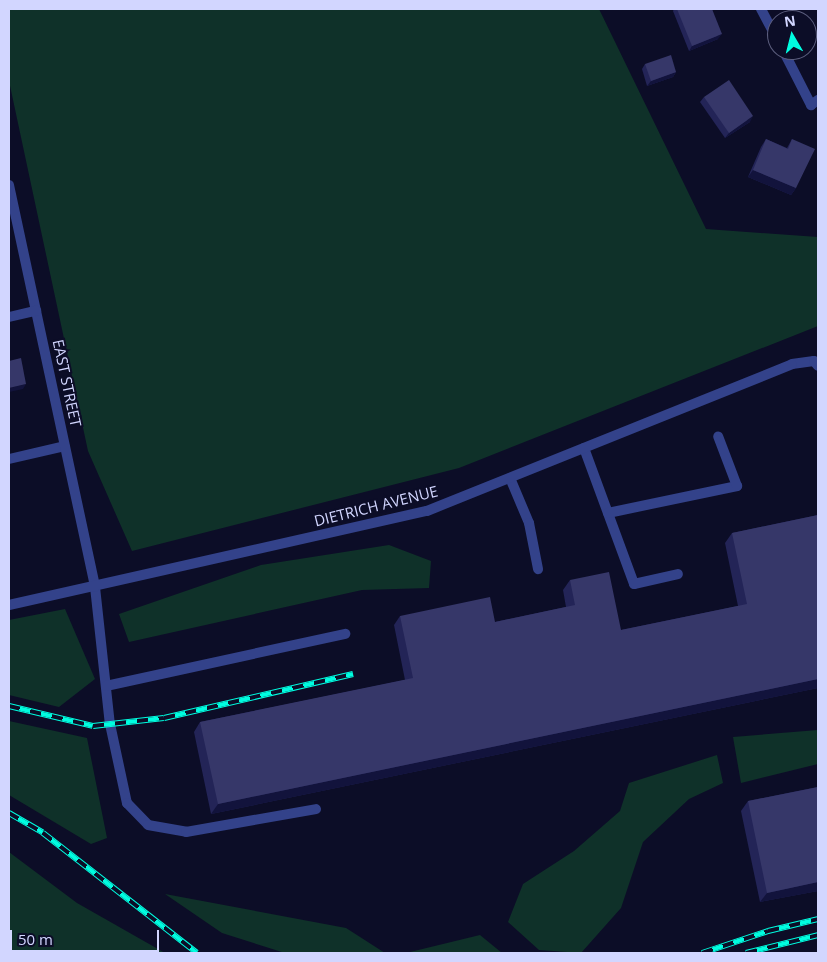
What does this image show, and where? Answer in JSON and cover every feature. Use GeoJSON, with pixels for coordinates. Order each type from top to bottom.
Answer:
{"type":"FeatureCollection","features":[{"type":"Feature","properties":{"kind":"street"},"geometry":{"type":"LineString","coordinates":[[761,9],[767,20]]}},
{"type":"Feature","properties":{"kind":"street"},"geometry":{"type":"LineString","coordinates":[[787,60],[811,105],[818,100]]}},
{"type":"Feature","properties":{"kind":"street","name":"EAST STREET"},"geometry":{"type":"LineString","coordinates":[[9,184],[96,587],[110,724],[127,803],[148,825],[186,832],[316,809]]}},
{"type":"Feature","properties":{"kind":"street"},"geometry":{"type":"LineString","coordinates":[[9,317],[36,311]]}},
{"type":"Feature","properties":{"kind":"street","name":"DIETRICH AVENUE"},"geometry":{"type":"LineString","coordinates":[[9,605],[96,587],[427,511],[792,364],[814,361],[818,366]]}},
{"type":"Feature","properties":{"kind":"street"},"geometry":{"type":"LineString","coordinates":[[608,513],[737,486],[718,436]]}},
{"type":"Feature","properties":{"kind":"street"},"geometry":{"type":"LineString","coordinates":[[9,459],[65,446]]}},
{"type":"Feature","properties":{"kind":"street"},"geometry":{"type":"LineString","coordinates":[[584,448],[634,584],[678,574]]}},
{"type":"Feature","properties":{"kind":"street"},"geometry":{"type":"LineString","coordinates":[[510,478],[529,523],[538,569]]}},
{"type":"Feature","properties":{"kind":"street"},"geometry":{"type":"LineString","coordinates":[[106,686],[345,634]]}},
{"type":"Feature","properties":{"kind":"green space"},"geometry":{"type":"Polygon","coordinates":[[[9,9],[599,9],[706,229],[818,237],[818,326],[459,468],[132,551],[88,451],[9,81],[9,9]]]}},
{"type":"Feature","properties":{"kind":"green space"},"geometry":{"type":"Polygon","coordinates":[[[389,545],[431,561],[429,588],[362,590],[129,642],[119,614],[261,565],[389,545]]]}},
{"type":"Feature","properties":{"kind":"green space"},"geometry":{"type":"Polygon","coordinates":[[[65,609],[95,679],[59,707],[9,695],[9,620],[65,609]]]}},
{"type":"Feature","properties":{"kind":"green space"},"geometry":{"type":"Polygon","coordinates":[[[9,721],[87,738],[107,838],[91,844],[9,795],[9,721]]]}},
{"type":"Feature","properties":{"kind":"green space"},"geometry":{"type":"Polygon","coordinates":[[[818,730],[818,764],[741,783],[733,737],[818,730]]]}},
{"type":"Feature","properties":{"kind":"green space"},"geometry":{"type":"Polygon","coordinates":[[[717,755],[723,783],[689,799],[643,842],[621,908],[581,953],[539,950],[508,922],[523,884],[574,851],[620,811],[629,783],[717,755]]]}},
{"type":"Feature","properties":{"kind":"green space"},"geometry":{"type":"Polygon","coordinates":[[[9,852],[77,903],[165,953],[9,953],[9,852]]]}},
{"type":"Feature","properties":{"kind":"green space"},"geometry":{"type":"Polygon","coordinates":[[[165,894],[346,928],[385,953],[285,953],[222,933],[165,894]]]}},
{"type":"Feature","properties":{"kind":"green space"},"geometry":{"type":"Polygon","coordinates":[[[480,935],[502,953],[406,953],[480,935]]]}},
{"type":"Feature","properties":{"kind":"building"},"geometry":{"type":"Polygon","coordinates":[[[677,9],[712,9],[722,34],[692,46],[677,9]]]}},
{"type":"Feature","properties":{"kind":"building"},"geometry":{"type":"Polygon","coordinates":[[[671,55],[676,72],[651,81],[645,64],[671,55]]]}},
{"type":"Feature","properties":{"kind":"building"},"geometry":{"type":"Polygon","coordinates":[[[729,80],[753,116],[729,133],[704,97],[729,80]]]}},
{"type":"Feature","properties":{"kind":"building"},"geometry":{"type":"Polygon","coordinates":[[[766,139],[788,149],[792,139],[815,149],[796,188],[753,170],[766,139]]]}},
{"type":"Feature","properties":{"kind":"building"},"geometry":{"type":"Polygon","coordinates":[[[21,358],[26,384],[9,388],[9,361],[21,358]]]}},
{"type":"Feature","properties":{"kind":"building"},"geometry":{"type":"Polygon","coordinates":[[[818,515],[818,679],[218,804],[200,722],[413,678],[400,616],[490,597],[495,622],[575,605],[570,580],[609,572],[621,630],[747,604],[732,533],[818,515]]]}},
{"type":"Feature","properties":{"kind":"building"},"geometry":{"type":"Polygon","coordinates":[[[818,787],[818,882],[767,893],[748,801],[818,787]]]}},
{"type":"Feature","properties":{"kind":"railway"},"geometry":{"type":"LineString","coordinates":[[9,706],[93,726],[164,718],[353,674]]}},
{"type":"Feature","properties":{"kind":"railway"},"geometry":{"type":"LineString","coordinates":[[9,813],[43,833],[197,953]]}},
{"type":"Feature","properties":{"kind":"railway"},"geometry":{"type":"LineString","coordinates":[[702,953],[768,931],[818,919]]}},
{"type":"Feature","properties":{"kind":"railway"},"geometry":{"type":"LineString","coordinates":[[746,953],[818,935]]}}]}
